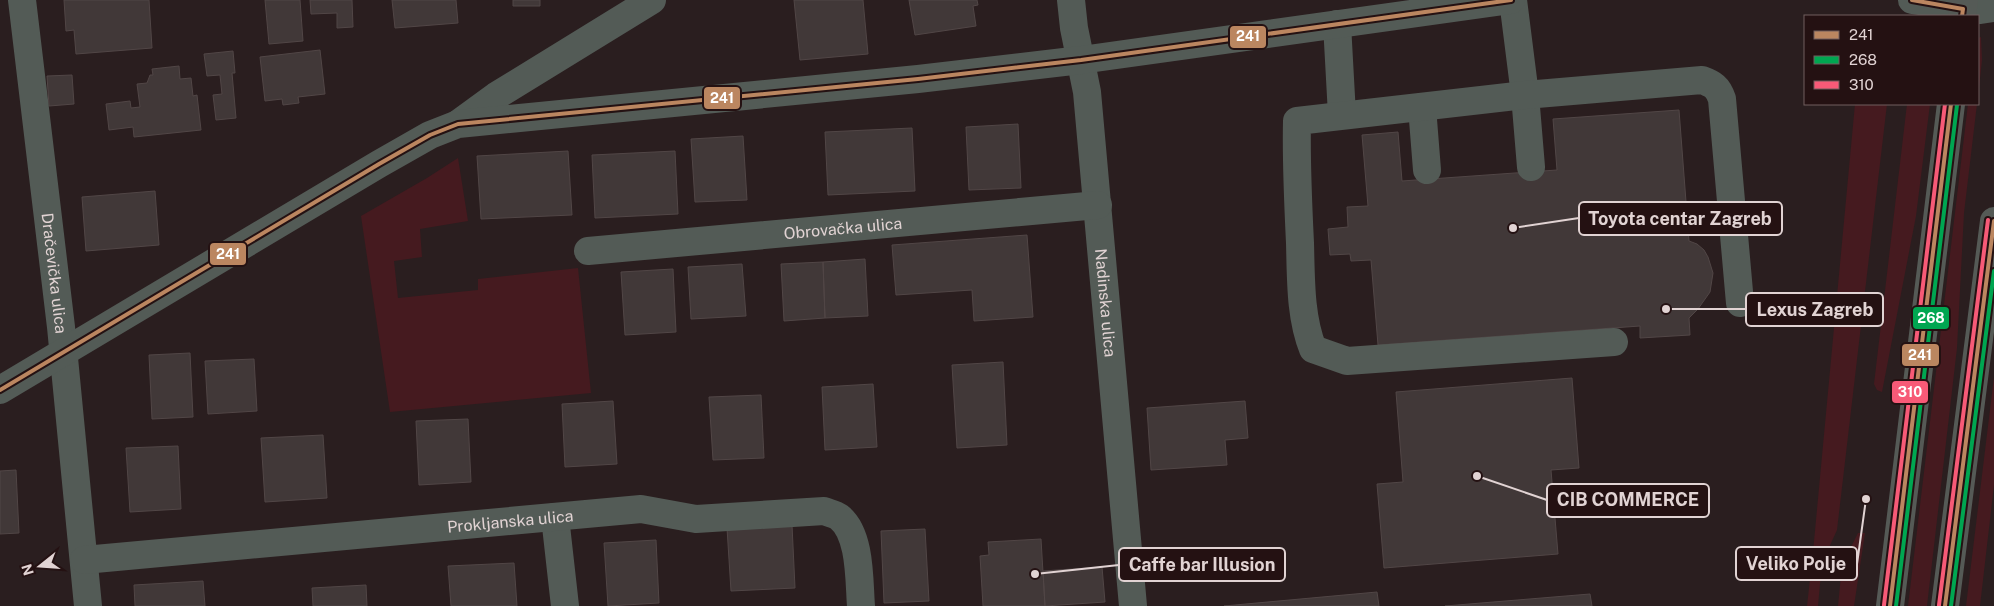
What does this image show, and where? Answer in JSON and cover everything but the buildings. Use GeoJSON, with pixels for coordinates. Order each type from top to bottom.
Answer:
{"type":"FeatureCollection","features":[{"type":"Feature","properties":{"kind":"main road"},"geometry":{"type":"LineString","coordinates":[[1890,606],[1952,105]]}},
{"type":"Feature","properties":{"kind":"main road"},"geometry":{"type":"LineString","coordinates":[[1945,606],[1994,221]]}},
{"type":"Feature","properties":{"kind":"street","name":"Dračevička ulica"},"geometry":{"type":"LineString","coordinates":[[22,0],[64,352],[88,606]]}},
{"type":"Feature","properties":{"kind":"street"},"geometry":{"type":"LineString","coordinates":[[0,390],[379,164],[430,135],[458,124],[496,96],[652,0]]}},
{"type":"Feature","properties":{"kind":"street","name":"Nadinska ulica"},"geometry":{"type":"LineString","coordinates":[[1071,0],[1087,92],[1133,606]]}},
{"type":"Feature","properties":{"kind":"street"},"geometry":{"type":"LineString","coordinates":[[458,124],[918,79],[1082,60],[1512,0],[1525,95],[1530,167]]}},
{"type":"Feature","properties":{"kind":"street"},"geometry":{"type":"LineString","coordinates":[[1912,0],[1979,10],[1994,8]]}},
{"type":"Feature","properties":{"kind":"street"},"geometry":{"type":"LineString","coordinates":[[1337,24],[1342,115]]}},
{"type":"Feature","properties":{"kind":"street"},"geometry":{"type":"LineString","coordinates":[[1614,342],[1347,361],[1314,350],[1308,336],[1302,294],[1296,155],[1297,120],[1525,95],[1702,80],[1713,84],[1719,90],[1722,99],[1740,303]]}},
{"type":"Feature","properties":{"kind":"street"},"geometry":{"type":"LineString","coordinates":[[1422,107],[1427,170]]}},
{"type":"Feature","properties":{"kind":"street","name":"Obrovačka ulica"},"geometry":{"type":"LineString","coordinates":[[588,251],[1098,206]]}},
{"type":"Feature","properties":{"kind":"street","name":"Prokljanska ulica"},"geometry":{"type":"LineString","coordinates":[[84,560],[641,509],[696,519],[824,511],[839,517],[851,532],[855,544],[861,606]]}},
{"type":"Feature","properties":{"kind":"street"},"geometry":{"type":"LineString","coordinates":[[555,517],[565,606]]}},
{"type":"Feature","properties":{"kind":"street"},"geometry":{"type":"LineString","coordinates":[[1884,606],[1894,575]]}},
{"type":"Feature","properties":{"kind":"shaded area"},"geometry":{"type":"Polygon","coordinates":[[[1981,37],[1982,60],[1979,88],[1979,38],[1981,37]]]}},
{"type":"Feature","properties":{"kind":"shaded area"},"geometry":{"type":"Polygon","coordinates":[[[1855,105],[1887,105],[1837,530],[1822,563],[1818,606],[1807,606],[1855,105]]]}},
{"type":"Feature","properties":{"kind":"shaded area"},"geometry":{"type":"Polygon","coordinates":[[[1907,105],[1930,105],[1916,216],[1882,392],[1877,390],[1874,384],[1907,105]]]}},
{"type":"Feature","properties":{"kind":"shaded area"},"geometry":{"type":"Polygon","coordinates":[[[1968,105],[1977,105],[1964,213],[1957,348],[1927,606],[1908,606],[1968,105]]]}},
{"type":"Feature","properties":{"kind":"shaded area"},"geometry":{"type":"Polygon","coordinates":[[[458,158],[468,221],[420,229],[422,257],[394,261],[398,298],[478,290],[478,279],[578,268],[591,393],[390,412],[361,216],[458,158]]]}},
{"type":"Feature","properties":{"kind":"shaded area"},"geometry":{"type":"Polygon","coordinates":[[[1994,377],[1994,485],[1980,606],[1966,606],[1994,377]]]}},
{"type":"Feature","properties":{"kind":"shaded area"},"geometry":{"type":"Polygon","coordinates":[[[1858,533],[1865,533],[1854,606],[1838,606],[1842,565],[1858,533]]]}},
{"type":"Feature","properties":{"kind":"transit line","name":"241"},"geometry":{"type":"LineString","coordinates":[[0,390],[379,164],[430,135],[458,124],[918,79],[1081,60],[1511,0]]}},
{"type":"Feature","properties":{"kind":"transit line","name":"241"},"geometry":{"type":"LineString","coordinates":[[1912,0],[1963,9],[1962,15]]}},
{"type":"Feature","properties":{"kind":"transit line","name":"310"},"geometry":{"type":"LineString","coordinates":[[1884,605],[1945,105]]}},
{"type":"Feature","properties":{"kind":"transit line","name":"241"},"geometry":{"type":"LineString","coordinates":[[1890,606],[1951,105]]}},
{"type":"Feature","properties":{"kind":"transit line","name":"268"},"geometry":{"type":"LineString","coordinates":[[1896,606],[1957,105]]}},
{"type":"Feature","properties":{"kind":"transit line","name":"310"},"geometry":{"type":"LineString","coordinates":[[1939,605],[1988,220]]}},
{"type":"Feature","properties":{"kind":"transit line","name":"241"},"geometry":{"type":"LineString","coordinates":[[1945,606],[1994,221]]}},
{"type":"Feature","properties":{"kind":"transit line","name":"268"},"geometry":{"type":"LineString","coordinates":[[1951,606],[1994,271]]}},
{"type":"Feature","properties":{"kind":"place","name":"Toyota centar Zagreb"},"geometry":{"type":"Point","coordinates":[1513,228]}},
{"type":"Feature","properties":{"kind":"place","name":"Lexus Zagreb"},"geometry":{"type":"Point","coordinates":[1666,309]}},
{"type":"Feature","properties":{"kind":"place","name":"CIB COMMERCE"},"geometry":{"type":"Point","coordinates":[1477,476]}},
{"type":"Feature","properties":{"kind":"place","name":"Veliko Polje"},"geometry":{"type":"Point","coordinates":[1866,499]}},
{"type":"Feature","properties":{"kind":"place","name":"Caffe bar Illusion"},"geometry":{"type":"Point","coordinates":[1035,574]}}]}
